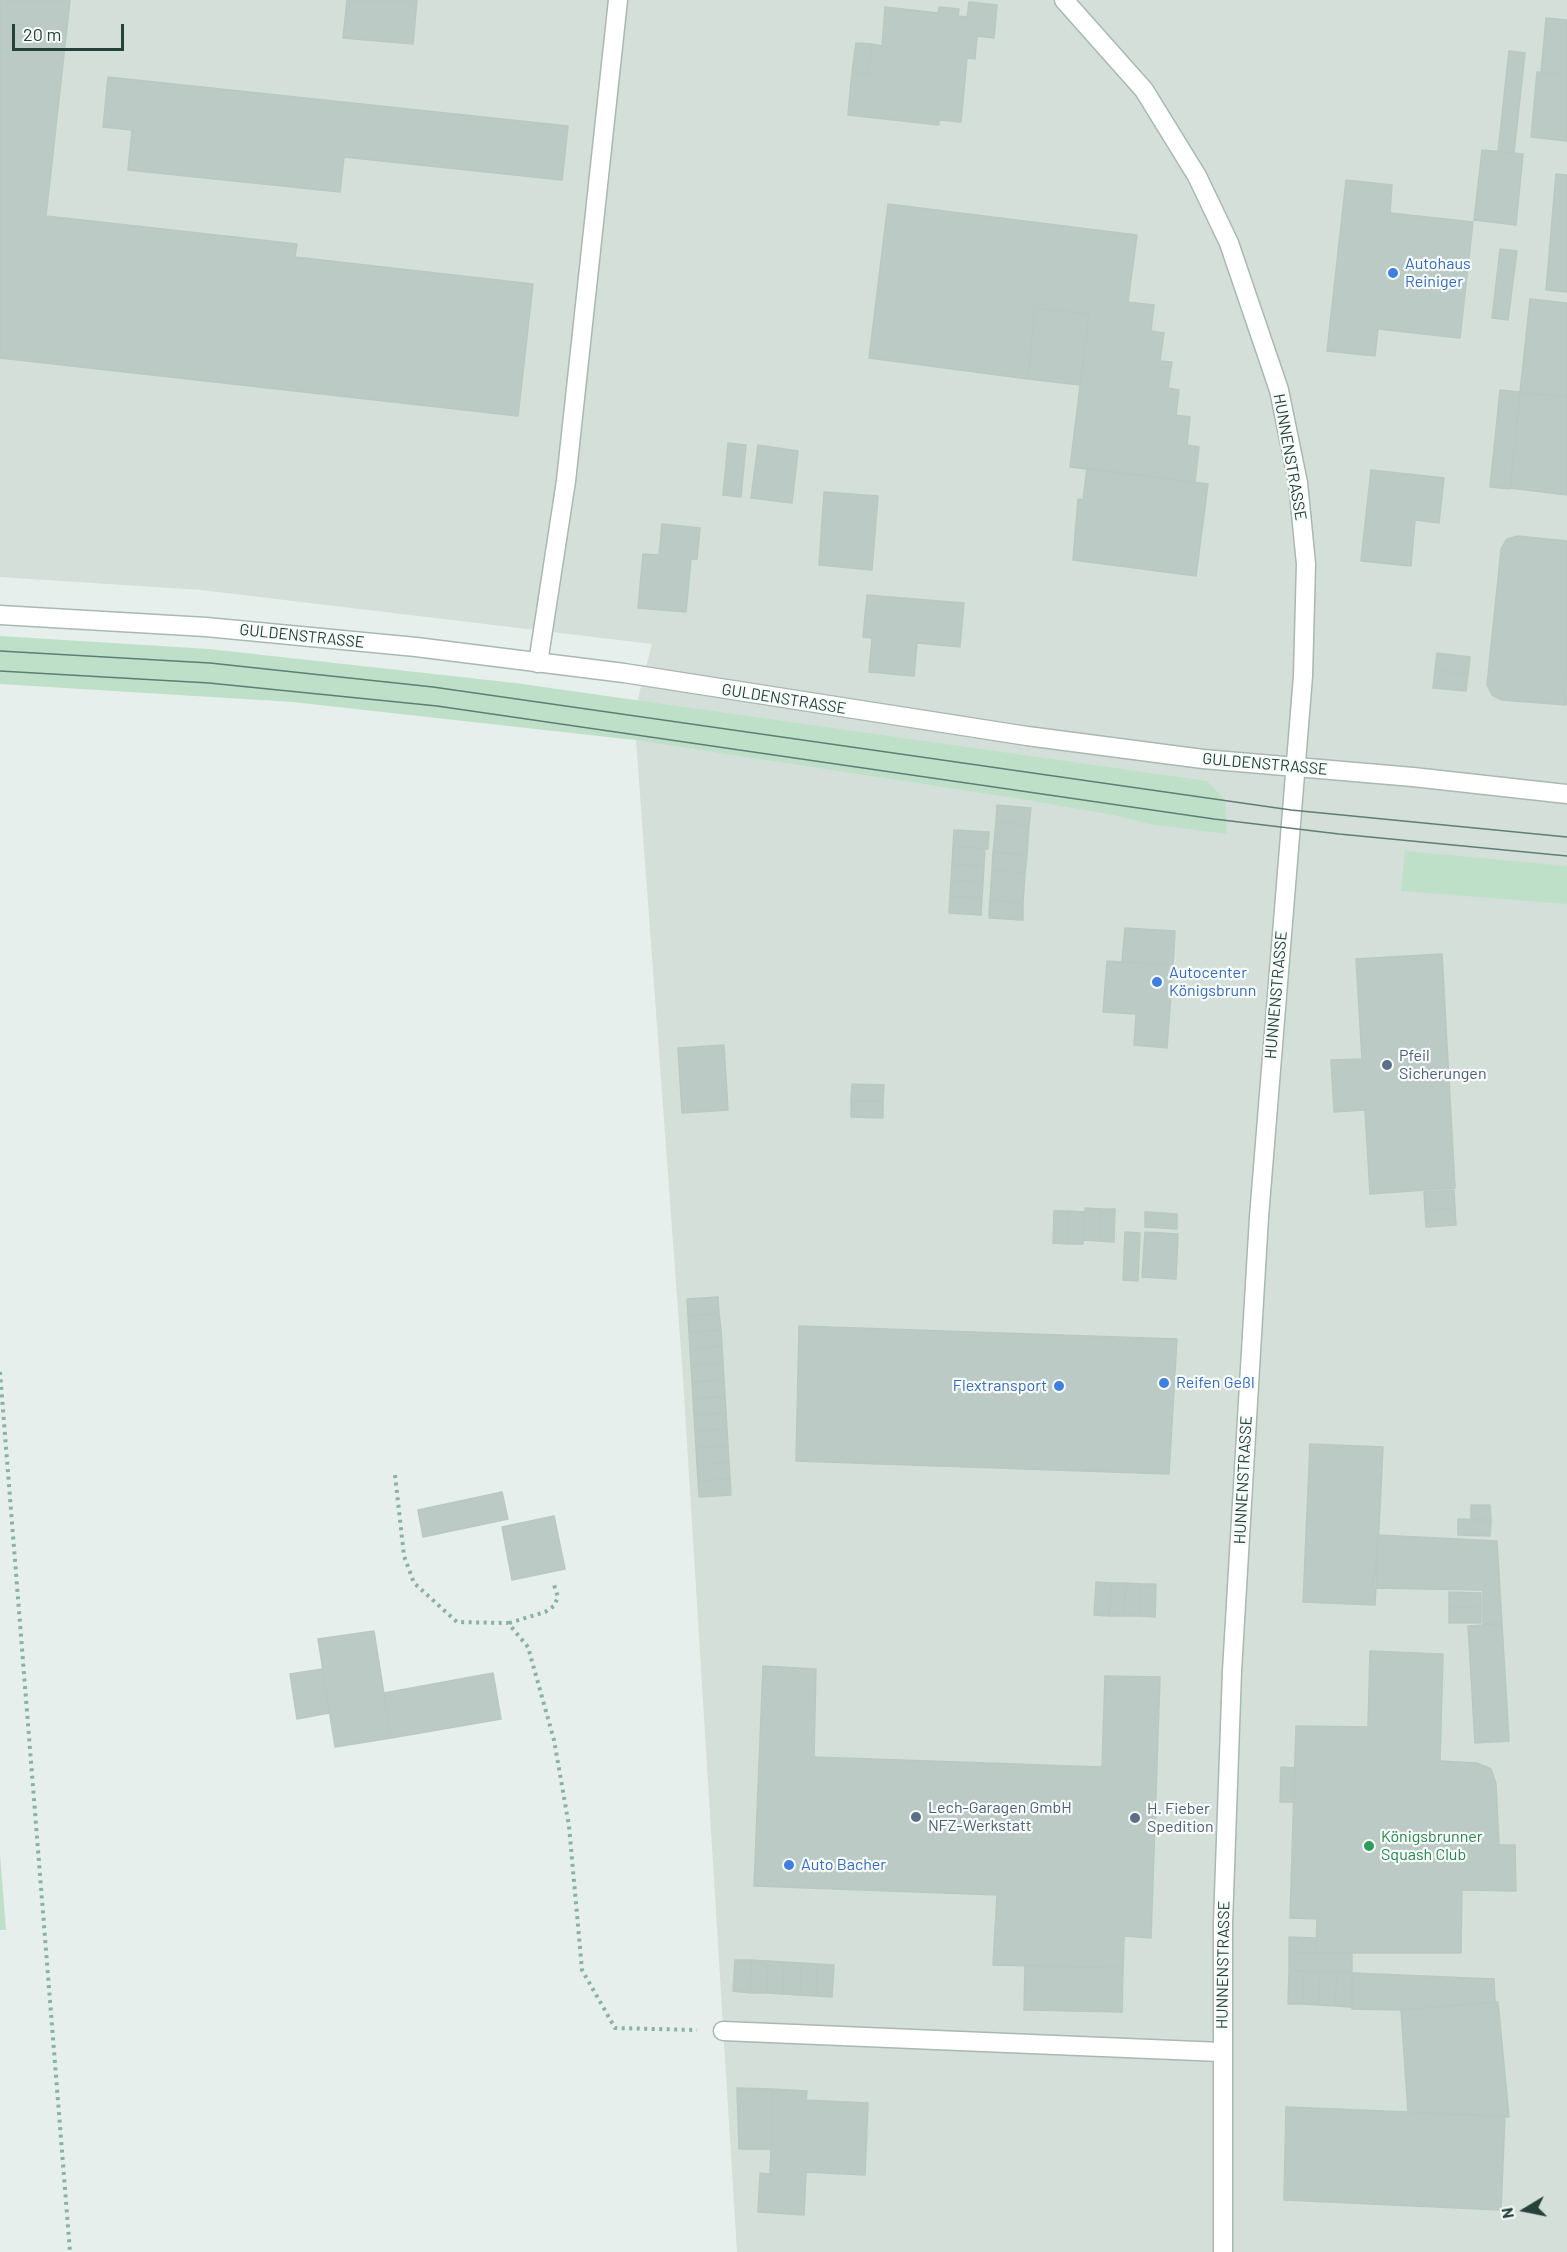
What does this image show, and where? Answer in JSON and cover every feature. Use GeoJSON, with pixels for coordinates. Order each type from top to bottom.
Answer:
{"type":"FeatureCollection","features":[{"type":"Feature","properties":{"kind":"street"},"geometry":{"type":"LineString","coordinates":[[538,663],[566,482],[618,0]]}},
{"type":"Feature","properties":{"kind":"street","name":"HUNNENSTRASSE"},"geometry":{"type":"LineString","coordinates":[[1064,0],[1144,90],[1197,176],[1229,243],[1278,390],[1298,483],[1306,564],[1303,676],[1259,1217],[1232,1671],[1221,2052],[1223,2252]]}},
{"type":"Feature","properties":{"kind":"street","name":"GULDENSTRASSE"},"geometry":{"type":"LineString","coordinates":[[0,615],[206,627],[416,647],[624,673],[1027,736],[1203,759],[1567,794]]}},
{"type":"Feature","properties":{"kind":"street","name":"HUNNENSTRASSE"},"geometry":{"type":"LineString","coordinates":[[723,2031],[1221,2052]]}},
{"type":"Feature","properties":{"kind":"path"},"geometry":{"type":"LineString","coordinates":[[0,1372],[70,2252]]}},
{"type":"Feature","properties":{"kind":"path"},"geometry":{"type":"LineString","coordinates":[[395,1475],[404,1556],[414,1582],[457,1622],[508,1623],[545,1612],[554,1606],[558,1597],[553,1582]]}},
{"type":"Feature","properties":{"kind":"path"},"geometry":{"type":"LineString","coordinates":[[508,1623],[528,1647],[554,1740],[569,1826],[582,1970],[615,2028],[723,2031]]}},
{"type":"Feature","properties":{"kind":"shaded area"},"geometry":{"type":"Polygon","coordinates":[[[0,0],[1567,0],[1567,2252],[737,2252],[683,1378],[636,740],[637,702],[652,644],[201,590],[0,577],[0,0]]]}},
{"type":"Feature","properties":{"kind":"green space"},"geometry":{"type":"Polygon","coordinates":[[[0,636],[209,649],[515,683],[1207,781],[1225,800],[1227,834],[1149,824],[1114,815],[1015,798],[635,740],[293,702],[0,684],[0,636]]]}},
{"type":"Feature","properties":{"kind":"green space"},"geometry":{"type":"Polygon","coordinates":[[[1405,851],[1567,866],[1567,904],[1401,891],[1405,851]]]}},
{"type":"Feature","properties":{"kind":"green space"},"geometry":{"type":"Polygon","coordinates":[[[0,1854],[6,1930],[0,1930],[0,1854]]]}},
{"type":"Feature","properties":{"kind":"building"},"geometry":{"type":"Polygon","coordinates":[[[0,0],[70,0],[46,216],[297,244],[295,257],[533,284],[518,416],[0,358],[0,0]]]}},
{"type":"Feature","properties":{"kind":"building"},"geometry":{"type":"Polygon","coordinates":[[[347,0],[417,0],[413,44],[343,38],[347,0]]]}},
{"type":"Feature","properties":{"kind":"building"},"geometry":{"type":"Polygon","coordinates":[[[969,2],[997,5],[994,38],[977,36],[975,59],[967,58],[961,122],[939,120],[939,125],[848,115],[852,72],[868,74],[872,44],[882,46],[885,7],[938,13],[939,7],[959,9],[958,16],[967,17],[969,2]]]}},
{"type":"Feature","properties":{"kind":"building"},"geometry":{"type":"Polygon","coordinates":[[[1546,18],[1567,20],[1567,75],[1541,73],[1546,18]]]}},
{"type":"Feature","properties":{"kind":"building"},"geometry":{"type":"Polygon","coordinates":[[[856,43],[872,44],[868,74],[852,72],[856,43]]]}},
{"type":"Feature","properties":{"kind":"building"},"geometry":{"type":"Polygon","coordinates":[[[1509,51],[1525,53],[1514,153],[1498,152],[1509,51]]]}},
{"type":"Feature","properties":{"kind":"building"},"geometry":{"type":"Polygon","coordinates":[[[1537,72],[1567,75],[1567,141],[1531,137],[1537,72]]]}},
{"type":"Feature","properties":{"kind":"building"},"geometry":{"type":"Polygon","coordinates":[[[108,77],[568,126],[562,180],[344,157],[340,192],[128,170],[132,130],[103,127],[108,77]]]}},
{"type":"Feature","properties":{"kind":"building"},"geometry":{"type":"Polygon","coordinates":[[[1482,150],[1523,154],[1516,225],[1474,220],[1482,150]]]}},
{"type":"Feature","properties":{"kind":"building"},"geometry":{"type":"Polygon","coordinates":[[[1556,174],[1567,175],[1567,292],[1546,290],[1556,174]]]}},
{"type":"Feature","properties":{"kind":"building"},"geometry":{"type":"Polygon","coordinates":[[[1346,180],[1392,185],[1390,213],[1473,222],[1460,338],[1378,329],[1375,356],[1327,351],[1346,180]]]}},
{"type":"Feature","properties":{"kind":"building"},"geometry":{"type":"Polygon","coordinates":[[[888,204],[1137,235],[1128,302],[1154,305],[1151,331],[1164,333],[1160,361],[1172,362],[1168,388],[1179,390],[1176,415],[1190,417],[1187,445],[1199,447],[1195,482],[1070,467],[1089,314],[1035,308],[1028,379],[869,358],[888,204]]]}},
{"type":"Feature","properties":{"kind":"building"},"geometry":{"type":"Polygon","coordinates":[[[1500,249],[1517,251],[1508,320],[1492,318],[1500,249]]]}},
{"type":"Feature","properties":{"kind":"building"},"geometry":{"type":"Polygon","coordinates":[[[1530,299],[1567,303],[1567,397],[1520,392],[1530,299]]]}},
{"type":"Feature","properties":{"kind":"building"},"geometry":{"type":"Polygon","coordinates":[[[1035,308],[1089,314],[1080,385],[1028,379],[1035,308]]]}},
{"type":"Feature","properties":{"kind":"building"},"geometry":{"type":"Polygon","coordinates":[[[1500,390],[1520,392],[1510,489],[1490,487],[1500,390]]]}},
{"type":"Feature","properties":{"kind":"building"},"geometry":{"type":"Polygon","coordinates":[[[1520,392],[1567,397],[1567,495],[1510,488],[1520,392]]]}},
{"type":"Feature","properties":{"kind":"building"},"geometry":{"type":"Polygon","coordinates":[[[728,443],[746,445],[741,497],[723,495],[728,443]]]}},
{"type":"Feature","properties":{"kind":"building"},"geometry":{"type":"Polygon","coordinates":[[[758,445],[798,451],[792,503],[751,498],[758,445]]]}},
{"type":"Feature","properties":{"kind":"building"},"geometry":{"type":"Polygon","coordinates":[[[1087,468],[1208,484],[1196,576],[1073,560],[1078,499],[1083,500],[1087,468]]]}},
{"type":"Feature","properties":{"kind":"building"},"geometry":{"type":"Polygon","coordinates":[[[1371,470],[1444,478],[1439,523],[1415,520],[1411,566],[1361,561],[1371,470]]]}},
{"type":"Feature","properties":{"kind":"building"},"geometry":{"type":"Polygon","coordinates":[[[824,492],[878,496],[872,570],[819,565],[824,492]]]}},
{"type":"Feature","properties":{"kind":"building"},"geometry":{"type":"Polygon","coordinates":[[[662,524],[700,528],[697,559],[691,559],[686,612],[638,608],[643,554],[659,555],[662,524]]]}},
{"type":"Feature","properties":{"kind":"building"},"geometry":{"type":"Polygon","coordinates":[[[1518,536],[1567,541],[1566,705],[1502,700],[1492,695],[1487,685],[1501,549],[1507,539],[1518,536]]]}},
{"type":"Feature","properties":{"kind":"building"},"geometry":{"type":"Polygon","coordinates":[[[867,595],[964,603],[960,647],[917,643],[914,676],[869,672],[872,638],[863,637],[867,595]]]}},
{"type":"Feature","properties":{"kind":"building"},"geometry":{"type":"Polygon","coordinates":[[[1437,653],[1470,657],[1468,674],[1435,670],[1437,653]]]}},
{"type":"Feature","properties":{"kind":"building"},"geometry":{"type":"Polygon","coordinates":[[[1435,670],[1468,674],[1466,691],[1433,688],[1435,670]]]}},
{"type":"Feature","properties":{"kind":"building"},"geometry":{"type":"Polygon","coordinates":[[[997,805],[1031,808],[1029,825],[996,822],[997,805]]]}},
{"type":"Feature","properties":{"kind":"building"},"geometry":{"type":"Polygon","coordinates":[[[996,822],[1029,825],[1027,855],[993,852],[996,822]]]}},
{"type":"Feature","properties":{"kind":"building"},"geometry":{"type":"Polygon","coordinates":[[[954,830],[989,832],[988,849],[953,847],[954,830]]]}},
{"type":"Feature","properties":{"kind":"building"},"geometry":{"type":"Polygon","coordinates":[[[953,847],[985,848],[984,866],[952,864],[953,847]]]}},
{"type":"Feature","properties":{"kind":"building"},"geometry":{"type":"Polygon","coordinates":[[[993,852],[1027,855],[1025,873],[992,870],[993,852]]]}},
{"type":"Feature","properties":{"kind":"building"},"geometry":{"type":"Polygon","coordinates":[[[952,864],[984,866],[983,882],[951,880],[952,864]]]}},
{"type":"Feature","properties":{"kind":"building"},"geometry":{"type":"Polygon","coordinates":[[[992,870],[1025,873],[1023,903],[990,900],[992,870]]]}},
{"type":"Feature","properties":{"kind":"building"},"geometry":{"type":"Polygon","coordinates":[[[951,880],[983,882],[982,898],[950,896],[951,880]]]}},
{"type":"Feature","properties":{"kind":"building"},"geometry":{"type":"Polygon","coordinates":[[[950,896],[982,898],[981,915],[949,913],[950,896]]]}},
{"type":"Feature","properties":{"kind":"building"},"geometry":{"type":"Polygon","coordinates":[[[990,900],[1023,903],[1023,920],[989,918],[990,900]]]}},
{"type":"Feature","properties":{"kind":"building"},"geometry":{"type":"Polygon","coordinates":[[[1125,928],[1175,931],[1173,965],[1122,962],[1125,928]]]}},
{"type":"Feature","properties":{"kind":"building"},"geometry":{"type":"Polygon","coordinates":[[[1442,954],[1455,1188],[1370,1194],[1365,1110],[1334,1112],[1331,1060],[1362,1059],[1356,959],[1442,954]]]}},
{"type":"Feature","properties":{"kind":"building"},"geometry":{"type":"Polygon","coordinates":[[[1107,961],[1173,965],[1167,1048],[1134,1045],[1136,1014],[1103,1012],[1107,961]]]}},
{"type":"Feature","properties":{"kind":"building"},"geometry":{"type":"Polygon","coordinates":[[[724,1045],[728,1110],[682,1113],[678,1048],[724,1045]]]}},
{"type":"Feature","properties":{"kind":"building"},"geometry":{"type":"Polygon","coordinates":[[[852,1084],[884,1085],[883,1101],[851,1101],[852,1084]]]}},
{"type":"Feature","properties":{"kind":"building"},"geometry":{"type":"Polygon","coordinates":[[[851,1101],[883,1101],[883,1118],[851,1117],[851,1101]]]}},
{"type":"Feature","properties":{"kind":"building"},"geometry":{"type":"Polygon","coordinates":[[[1454,1190],[1455,1208],[1425,1210],[1424,1192],[1454,1190]]]}},
{"type":"Feature","properties":{"kind":"building"},"geometry":{"type":"Polygon","coordinates":[[[1085,1208],[1101,1209],[1099,1241],[1083,1240],[1085,1208]]]}},
{"type":"Feature","properties":{"kind":"building"},"geometry":{"type":"Polygon","coordinates":[[[1455,1208],[1456,1225],[1426,1227],[1425,1210],[1455,1208]]]}},
{"type":"Feature","properties":{"kind":"building"},"geometry":{"type":"Polygon","coordinates":[[[1101,1209],[1115,1209],[1114,1242],[1099,1241],[1101,1209]]]}},
{"type":"Feature","properties":{"kind":"building"},"geometry":{"type":"Polygon","coordinates":[[[1054,1211],[1069,1211],[1067,1244],[1053,1243],[1054,1211]]]}},
{"type":"Feature","properties":{"kind":"building"},"geometry":{"type":"Polygon","coordinates":[[[1069,1211],[1085,1212],[1083,1244],[1067,1244],[1069,1211]]]}},
{"type":"Feature","properties":{"kind":"building"},"geometry":{"type":"Polygon","coordinates":[[[1145,1212],[1177,1214],[1177,1229],[1145,1227],[1145,1212]]]}},
{"type":"Feature","properties":{"kind":"building"},"geometry":{"type":"Polygon","coordinates":[[[1125,1232],[1140,1233],[1138,1281],[1123,1280],[1125,1232]]]}},
{"type":"Feature","properties":{"kind":"building"},"geometry":{"type":"Polygon","coordinates":[[[1145,1232],[1178,1234],[1176,1279],[1142,1277],[1145,1232]]]}},
{"type":"Feature","properties":{"kind":"building"},"geometry":{"type":"Polygon","coordinates":[[[718,1297],[719,1313],[688,1316],[687,1299],[718,1297]]]}},
{"type":"Feature","properties":{"kind":"building"},"geometry":{"type":"Polygon","coordinates":[[[719,1313],[721,1330],[689,1332],[688,1316],[719,1313]]]}},
{"type":"Feature","properties":{"kind":"building"},"geometry":{"type":"Polygon","coordinates":[[[799,1326],[1177,1339],[1169,1474],[796,1461],[799,1326]]]}},
{"type":"Feature","properties":{"kind":"building"},"geometry":{"type":"Polygon","coordinates":[[[721,1330],[722,1346],[690,1349],[689,1332],[721,1330]]]}},
{"type":"Feature","properties":{"kind":"building"},"geometry":{"type":"Polygon","coordinates":[[[722,1346],[723,1363],[691,1365],[690,1349],[722,1346]]]}},
{"type":"Feature","properties":{"kind":"building"},"geometry":{"type":"Polygon","coordinates":[[[723,1363],[724,1380],[692,1382],[691,1365],[723,1363]]]}},
{"type":"Feature","properties":{"kind":"building"},"geometry":{"type":"Polygon","coordinates":[[[724,1380],[725,1396],[693,1399],[692,1382],[724,1380]]]}},
{"type":"Feature","properties":{"kind":"building"},"geometry":{"type":"Polygon","coordinates":[[[725,1396],[726,1413],[694,1415],[693,1399],[725,1396]]]}},
{"type":"Feature","properties":{"kind":"building"},"geometry":{"type":"Polygon","coordinates":[[[726,1413],[727,1429],[695,1431],[694,1415],[726,1413]]]}},
{"type":"Feature","properties":{"kind":"building"},"geometry":{"type":"Polygon","coordinates":[[[727,1429],[728,1446],[696,1448],[695,1431],[727,1429]]]}},
{"type":"Feature","properties":{"kind":"building"},"geometry":{"type":"Polygon","coordinates":[[[1310,1444],[1383,1447],[1375,1605],[1303,1602],[1310,1444]]]}},
{"type":"Feature","properties":{"kind":"building"},"geometry":{"type":"Polygon","coordinates":[[[728,1446],[729,1462],[697,1465],[696,1448],[728,1446]]]}},
{"type":"Feature","properties":{"kind":"building"},"geometry":{"type":"Polygon","coordinates":[[[729,1462],[730,1479],[698,1481],[697,1465],[729,1462]]]}},
{"type":"Feature","properties":{"kind":"building"},"geometry":{"type":"Polygon","coordinates":[[[730,1479],[731,1495],[699,1497],[698,1481],[730,1479]]]}},
{"type":"Feature","properties":{"kind":"building"},"geometry":{"type":"Polygon","coordinates":[[[502,1492],[508,1519],[423,1537],[418,1510],[502,1492]]]}},
{"type":"Feature","properties":{"kind":"building"},"geometry":{"type":"Polygon","coordinates":[[[1471,1505],[1490,1505],[1491,1520],[1471,1520],[1471,1505]]]}},
{"type":"Feature","properties":{"kind":"building"},"geometry":{"type":"Polygon","coordinates":[[[554,1516],[565,1569],[512,1580],[502,1527],[554,1516]]]}},
{"type":"Feature","properties":{"kind":"building"},"geometry":{"type":"Polygon","coordinates":[[[1458,1519],[1491,1520],[1490,1536],[1458,1535],[1458,1519]]]}},
{"type":"Feature","properties":{"kind":"building"},"geometry":{"type":"Polygon","coordinates":[[[1378,1535],[1497,1541],[1502,1624],[1483,1624],[1483,1590],[1374,1588],[1378,1535]]]}},
{"type":"Feature","properties":{"kind":"building"},"geometry":{"type":"Polygon","coordinates":[[[1096,1582],[1111,1583],[1109,1616],[1094,1615],[1096,1582]]]}},
{"type":"Feature","properties":{"kind":"building"},"geometry":{"type":"Polygon","coordinates":[[[1111,1583],[1126,1583],[1124,1616],[1109,1616],[1111,1583]]]}},
{"type":"Feature","properties":{"kind":"building"},"geometry":{"type":"Polygon","coordinates":[[[1126,1583],[1141,1584],[1140,1616],[1124,1616],[1126,1583]]]}},
{"type":"Feature","properties":{"kind":"building"},"geometry":{"type":"Polygon","coordinates":[[[1141,1584],[1156,1584],[1155,1617],[1140,1616],[1141,1584]]]}},
{"type":"Feature","properties":{"kind":"building"},"geometry":{"type":"Polygon","coordinates":[[[1449,1592],[1481,1593],[1481,1608],[1449,1607],[1449,1592]]]}},
{"type":"Feature","properties":{"kind":"building"},"geometry":{"type":"Polygon","coordinates":[[[1449,1607],[1481,1608],[1481,1623],[1449,1623],[1449,1607]]]}},
{"type":"Feature","properties":{"kind":"building"},"geometry":{"type":"Polygon","coordinates":[[[1502,1624],[1509,1741],[1475,1743],[1468,1626],[1502,1624]]]}},
{"type":"Feature","properties":{"kind":"building"},"geometry":{"type":"Polygon","coordinates":[[[374,1631],[391,1738],[335,1747],[318,1639],[374,1631]]]}},
{"type":"Feature","properties":{"kind":"building"},"geometry":{"type":"Polygon","coordinates":[[[1370,1651],[1443,1654],[1440,1761],[1477,1763],[1491,1769],[1496,1784],[1499,1845],[1515,1845],[1516,1891],[1462,1890],[1461,1953],[1316,1953],[1317,1919],[1290,1918],[1296,1726],[1368,1727],[1370,1651]]]}},
{"type":"Feature","properties":{"kind":"building"},"geometry":{"type":"Polygon","coordinates":[[[763,1666],[816,1669],[814,1757],[1102,1767],[1105,1676],[1160,1677],[1151,1938],[1124,1936],[1123,1968],[993,1965],[997,1895],[754,1886],[763,1666]]]}},
{"type":"Feature","properties":{"kind":"building"},"geometry":{"type":"Polygon","coordinates":[[[322,1669],[329,1713],[297,1719],[290,1674],[322,1669]]]}},
{"type":"Feature","properties":{"kind":"building"},"geometry":{"type":"Polygon","coordinates":[[[493,1673],[501,1719],[391,1738],[384,1693],[493,1673]]]}},
{"type":"Feature","properties":{"kind":"building"},"geometry":{"type":"Polygon","coordinates":[[[1281,1767],[1295,1768],[1294,1802],[1280,1802],[1281,1767]]]}},
{"type":"Feature","properties":{"kind":"building"},"geometry":{"type":"Polygon","coordinates":[[[1289,1937],[1317,1938],[1316,1953],[1289,1952],[1289,1937]]]}},
{"type":"Feature","properties":{"kind":"building"},"geometry":{"type":"Polygon","coordinates":[[[1289,1952],[1352,1953],[1352,1972],[1289,1971],[1289,1952]]]}},
{"type":"Feature","properties":{"kind":"building"},"geometry":{"type":"Polygon","coordinates":[[[735,1960],[751,1960],[750,1993],[733,1991],[735,1960]]]}},
{"type":"Feature","properties":{"kind":"building"},"geometry":{"type":"Polygon","coordinates":[[[751,1960],[768,1961],[767,1993],[750,1993],[751,1960]]]}},
{"type":"Feature","properties":{"kind":"building"},"geometry":{"type":"Polygon","coordinates":[[[768,1961],[784,1962],[783,1994],[767,1993],[768,1961]]]}},
{"type":"Feature","properties":{"kind":"building"},"geometry":{"type":"Polygon","coordinates":[[[784,1962],[801,1963],[800,1995],[783,1994],[784,1962]]]}},
{"type":"Feature","properties":{"kind":"building"},"geometry":{"type":"Polygon","coordinates":[[[801,1963],[817,1964],[816,1996],[800,1995],[801,1963]]]}},
{"type":"Feature","properties":{"kind":"building"},"geometry":{"type":"Polygon","coordinates":[[[817,1964],[834,1965],[832,1997],[816,1996],[817,1964]]]}},
{"type":"Feature","properties":{"kind":"building"},"geometry":{"type":"Polygon","coordinates":[[[1025,1966],[1123,1968],[1122,2012],[1024,2010],[1025,1966]]]}},
{"type":"Feature","properties":{"kind":"building"},"geometry":{"type":"Polygon","coordinates":[[[1289,1971],[1304,1971],[1303,2004],[1288,2004],[1289,1971]]]}},
{"type":"Feature","properties":{"kind":"building"},"geometry":{"type":"Polygon","coordinates":[[[1304,1971],[1320,1972],[1319,2005],[1303,2004],[1304,1971]]]}},
{"type":"Feature","properties":{"kind":"building"},"geometry":{"type":"Polygon","coordinates":[[[1320,1972],[1337,1972],[1335,2006],[1319,2005],[1320,1972]]]}},
{"type":"Feature","properties":{"kind":"building"},"geometry":{"type":"Polygon","coordinates":[[[1337,1972],[1352,1972],[1351,2007],[1335,2006],[1337,1972]]]}},
{"type":"Feature","properties":{"kind":"building"},"geometry":{"type":"Polygon","coordinates":[[[1353,1973],[1494,1979],[1495,2002],[1401,2010],[1352,2009],[1353,1973]]]}},
{"type":"Feature","properties":{"kind":"building"},"geometry":{"type":"Polygon","coordinates":[[[1498,2002],[1509,2117],[1408,2112],[1401,2010],[1498,2002]]]}},
{"type":"Feature","properties":{"kind":"building"},"geometry":{"type":"Polygon","coordinates":[[[737,2088],[773,2089],[771,2149],[739,2149],[737,2088]]]}},
{"type":"Feature","properties":{"kind":"building"},"geometry":{"type":"Polygon","coordinates":[[[773,2089],[807,2091],[806,2100],[868,2103],[865,2175],[806,2172],[804,2215],[758,2212],[760,2173],[770,2174],[773,2089]]]}},
{"type":"Feature","properties":{"kind":"building"},"geometry":{"type":"Polygon","coordinates":[[[1286,2107],[1505,2116],[1501,2210],[1284,2200],[1286,2107]]]}},
{"type":"Feature","properties":{"kind":"tram line"},"geometry":{"type":"LineString","coordinates":[[0,651],[210,663],[433,687],[1291,810],[1567,837]]}},
{"type":"Feature","properties":{"kind":"tram line"},"geometry":{"type":"LineString","coordinates":[[0,671],[209,683],[437,706],[1214,819],[1339,834],[1567,856]]}},
{"type":"Feature","properties":{"kind":"place","name":"Autohaus Reiniger"},"geometry":{"type":"Point","coordinates":[1393,273]}},
{"type":"Feature","properties":{"kind":"place","name":"Autocenter Königsbrunn"},"geometry":{"type":"Point","coordinates":[1157,982]}},
{"type":"Feature","properties":{"kind":"place","name":"Pfeil Sicherungen"},"geometry":{"type":"Point","coordinates":[1387,1065]}},
{"type":"Feature","properties":{"kind":"place","name":"Reifen Geßl"},"geometry":{"type":"Point","coordinates":[1164,1383]}},
{"type":"Feature","properties":{"kind":"place","name":"Flextransport"},"geometry":{"type":"Point","coordinates":[1059,1386]}},
{"type":"Feature","properties":{"kind":"place","name":"Lech-Garagen GmbH NFZ-Werkstatt"},"geometry":{"type":"Point","coordinates":[916,1817]}},
{"type":"Feature","properties":{"kind":"place","name":"H. Fieber Spedition"},"geometry":{"type":"Point","coordinates":[1135,1818]}},
{"type":"Feature","properties":{"kind":"place","name":"Königsbrunner Squash Club"},"geometry":{"type":"Point","coordinates":[1369,1846]}},
{"type":"Feature","properties":{"kind":"place","name":"Auto Bacher"},"geometry":{"type":"Point","coordinates":[789,1865]}}]}
